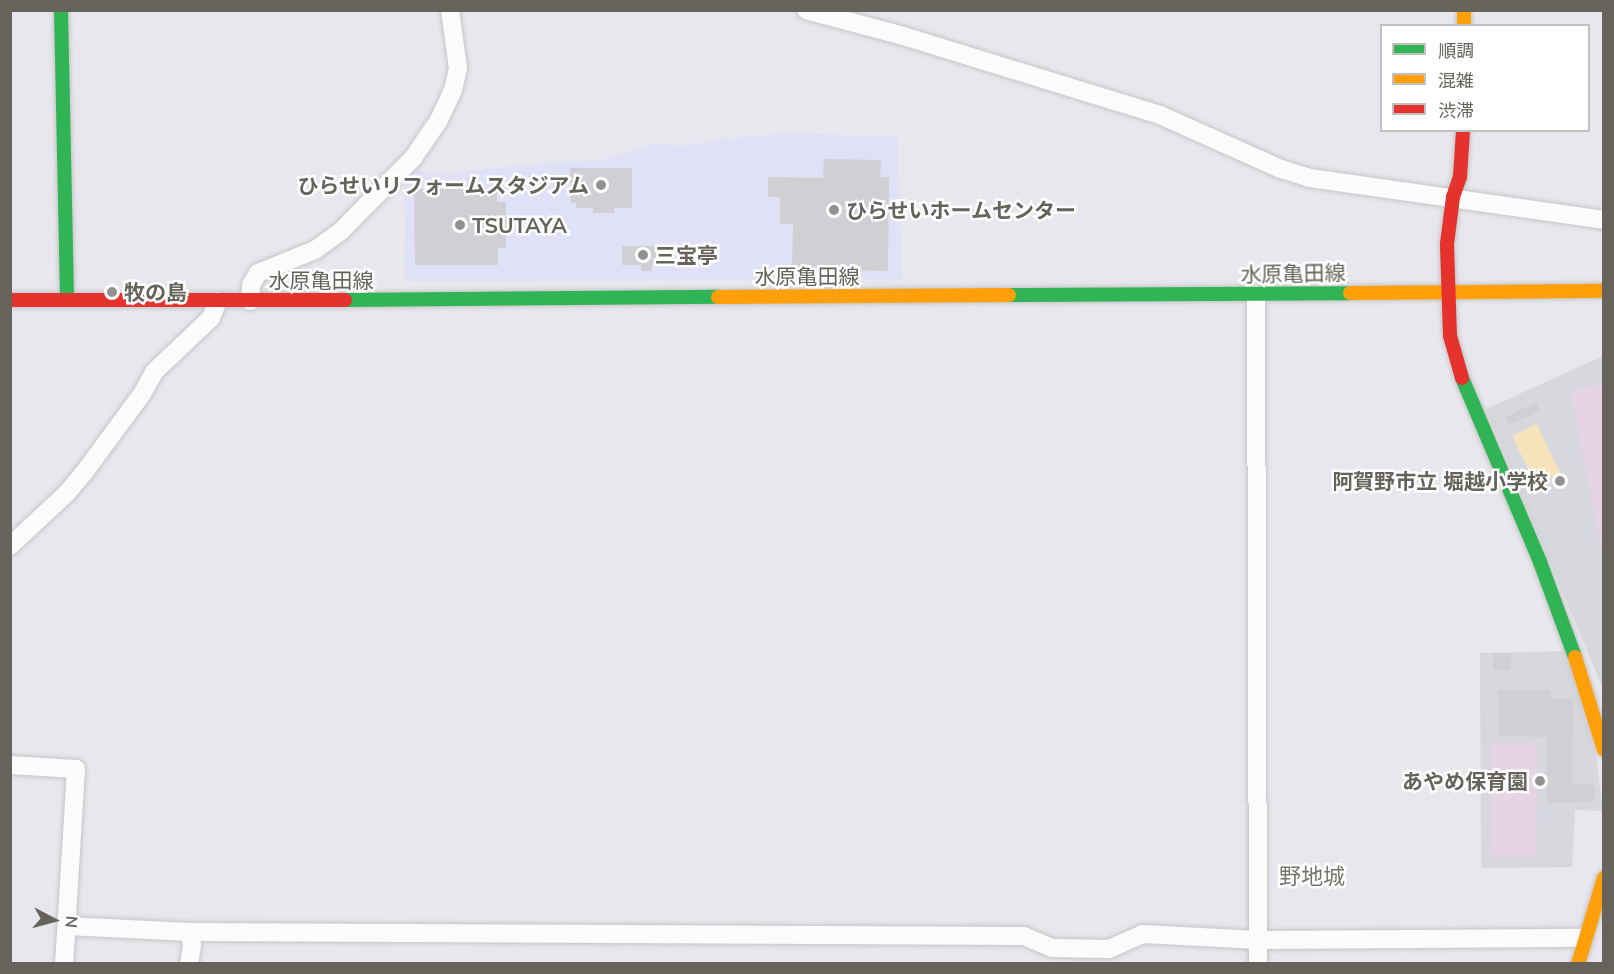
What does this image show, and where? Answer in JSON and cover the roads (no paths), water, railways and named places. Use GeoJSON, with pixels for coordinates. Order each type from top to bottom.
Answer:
{"type":"FeatureCollection","features":[{"type":"Feature","properties":{"kind":"main road"},"geometry":{"type":"LineString","coordinates":[[62,10],[67,299]]}},
{"type":"Feature","properties":{"kind":"main road"},"geometry":{"type":"LineString","coordinates":[[1463,132],[1460,177],[1453,197],[1447,244],[1450,336],[1460,374],[1540,561],[1587,690],[1604,750]]}},
{"type":"Feature","properties":{"kind":"main road","name":"水原亀田線"},"geometry":{"type":"LineString","coordinates":[[10,300],[250,301],[1604,291]]}},
{"type":"Feature","properties":{"kind":"main road"},"geometry":{"type":"LineString","coordinates":[[1578,963],[1583,938],[1604,878]]}},
{"type":"Feature","properties":{"kind":"street"},"geometry":{"type":"LineString","coordinates":[[250,301],[251,285],[258,273],[315,250],[341,231],[413,158],[440,120],[453,90],[458,68],[450,10]]}},
{"type":"Feature","properties":{"kind":"street"},"geometry":{"type":"LineString","coordinates":[[806,10],[911,38],[1160,115],[1281,169],[1310,178],[1604,220]]}},
{"type":"Feature","properties":{"kind":"street"},"geometry":{"type":"LineString","coordinates":[[1256,295],[1258,963]]}},
{"type":"Feature","properties":{"kind":"street"},"geometry":{"type":"LineString","coordinates":[[10,546],[66,494],[83,474],[142,394],[154,372],[211,318],[218,301]]}},
{"type":"Feature","properties":{"kind":"street"},"geometry":{"type":"LineString","coordinates":[[10,765],[76,769],[64,963]]}},
{"type":"Feature","properties":{"kind":"street"},"geometry":{"type":"LineString","coordinates":[[67,926],[190,932],[1024,936],[1053,948],[1108,949],[1143,934],[1259,940],[1583,938]]}},
{"type":"Feature","properties":{"kind":"street"},"geometry":{"type":"LineString","coordinates":[[189,963],[192,945],[190,932]]}},
{"type":"Feature","properties":{"kind":"place","name":"ひらせいリフォームスタジアム"},"geometry":{"type":"Point","coordinates":[601,185]}},
{"type":"Feature","properties":{"kind":"place","name":"ひらせいホームセンター"},"geometry":{"type":"Point","coordinates":[834,210]}},
{"type":"Feature","properties":{"kind":"place","name":"TSUTAYA"},"geometry":{"type":"Point","coordinates":[460,225]}},
{"type":"Feature","properties":{"kind":"place","name":"三宝亭"},"geometry":{"type":"Point","coordinates":[643,255]}},
{"type":"Feature","properties":{"kind":"place","name":"牧の島"},"geometry":{"type":"Point","coordinates":[112,292]}},
{"type":"Feature","properties":{"kind":"place","name":"阿賀野市立 堀越小学校"},"geometry":{"type":"Point","coordinates":[1560,481]}},
{"type":"Feature","properties":{"kind":"place","name":"あやめ保育園"},"geometry":{"type":"Point","coordinates":[1540,781]}},
{"type":"Feature","properties":{"kind":"district","name":"野地城"},"geometry":{"type":"Point","coordinates":[1312,877]}}]}
